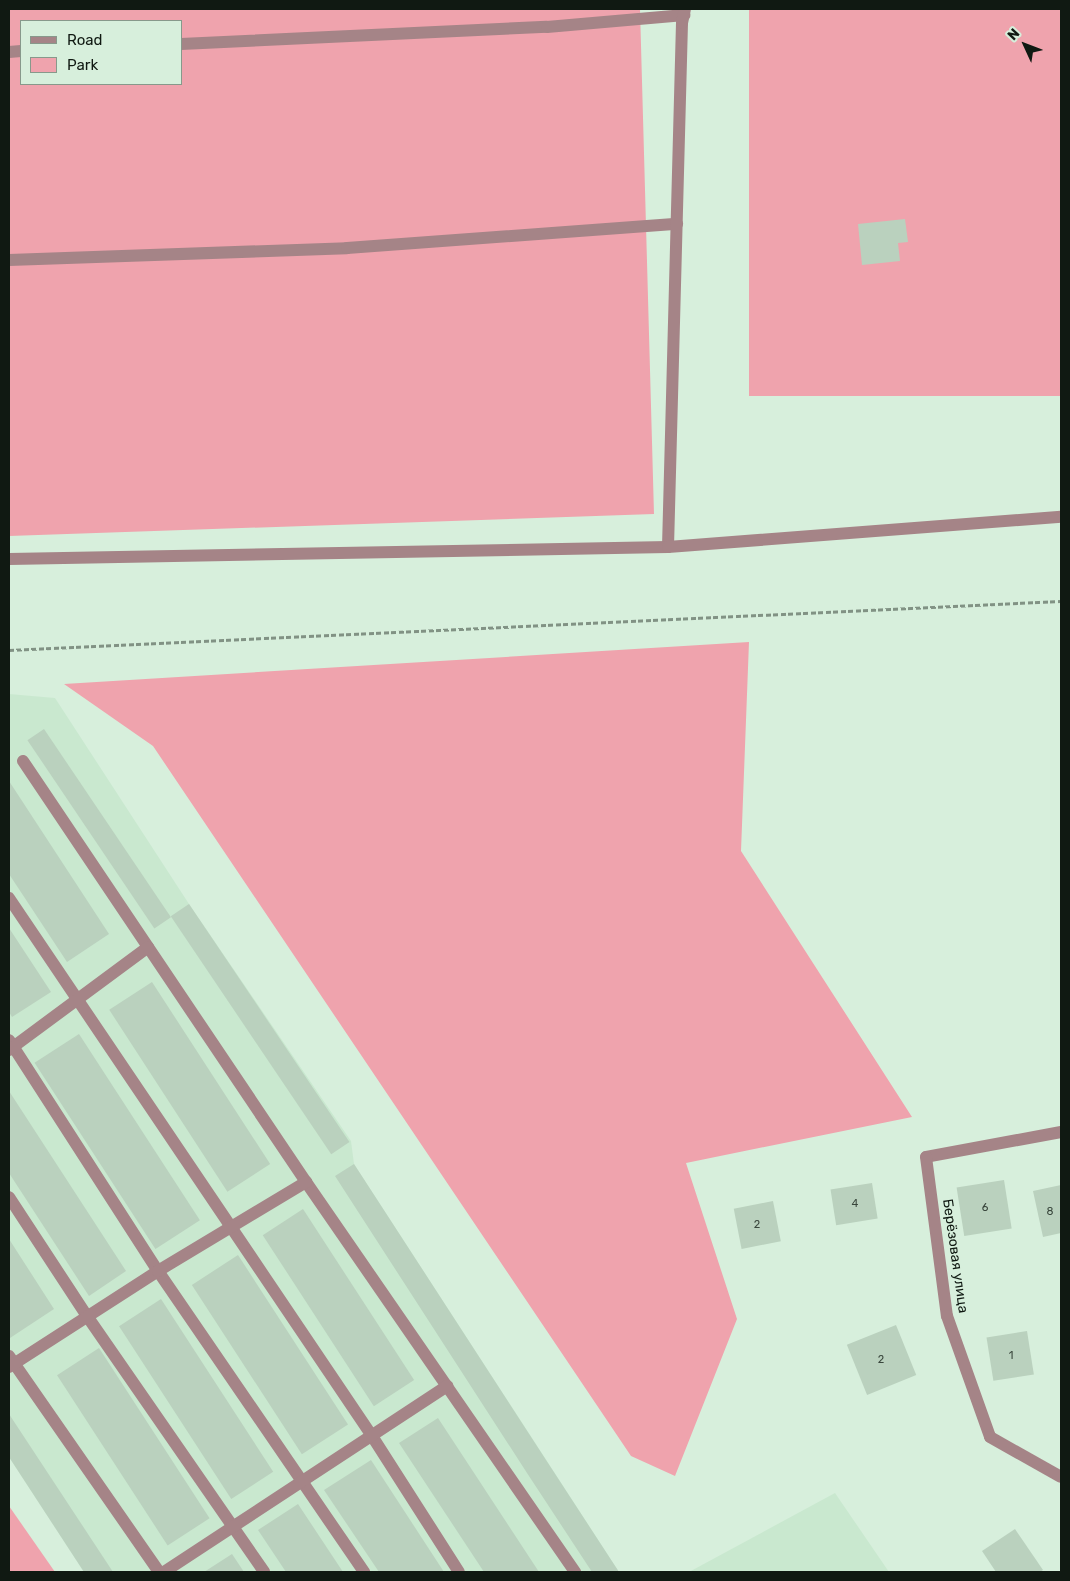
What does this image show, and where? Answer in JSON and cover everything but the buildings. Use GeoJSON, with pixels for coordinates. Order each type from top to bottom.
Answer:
{"type":"FeatureCollection","features":[{"type":"Feature","properties":{"kind":"street"},"geometry":{"type":"LineString","coordinates":[[182,44],[547,27],[685,12],[668,547]]}},
{"type":"Feature","properties":{"kind":"street"},"geometry":{"type":"LineString","coordinates":[[9,260],[347,248],[677,224]]}},
{"type":"Feature","properties":{"kind":"street"},"geometry":{"type":"LineString","coordinates":[[9,559],[668,547],[1061,517]]}},
{"type":"Feature","properties":{"kind":"street"},"geometry":{"type":"LineString","coordinates":[[23,761],[306,1182],[575,1572]]}},
{"type":"Feature","properties":{"kind":"street"},"geometry":{"type":"LineString","coordinates":[[9,898],[372,1436],[459,1572]]}},
{"type":"Feature","properties":{"kind":"street"},"geometry":{"type":"LineString","coordinates":[[148,947],[10,1046],[158,1271],[364,1572]]}},
{"type":"Feature","properties":{"kind":"street","name":"Берёзовая улица"},"geometry":{"type":"LineString","coordinates":[[1061,1132],[926,1157],[947,1316],[990,1437],[1061,1477]]}},
{"type":"Feature","properties":{"kind":"street"},"geometry":{"type":"LineString","coordinates":[[159,1572],[11,1362],[306,1182]]}},
{"type":"Feature","properties":{"kind":"street"},"geometry":{"type":"LineString","coordinates":[[9,1197],[87,1316],[264,1572]]}},
{"type":"Feature","properties":{"kind":"street"},"geometry":{"type":"LineString","coordinates":[[164,1572],[447,1386]]}},
{"type":"Feature","properties":{"kind":"path"},"geometry":{"type":"LineString","coordinates":[[9,650],[1061,601]]}},
{"type":"Feature","properties":{"kind":"shaded area"},"geometry":{"type":"Polygon","coordinates":[[[9,694],[55,698],[189,904],[351,1141],[354,1164],[619,1572],[84,1572],[9,1457],[9,694]]]}},
{"type":"Feature","properties":{"kind":"shaded area"},"geometry":{"type":"Polygon","coordinates":[[[835,1493],[889,1572],[689,1572],[835,1493]]]}},
{"type":"Feature","properties":{"kind":"green space"},"geometry":{"type":"Polygon","coordinates":[[[9,9],[640,9],[654,514],[9,536],[9,9]]]}},
{"type":"Feature","properties":{"kind":"green space"},"geometry":{"type":"Polygon","coordinates":[[[749,9],[1061,9],[1061,396],[749,396],[749,9]]]}},
{"type":"Feature","properties":{"kind":"green space"},"geometry":{"type":"Polygon","coordinates":[[[749,642],[741,851],[912,1117],[686,1163],[737,1319],[675,1476],[631,1456],[153,746],[64,684],[749,642]]]}},
{"type":"Feature","properties":{"kind":"green space"},"geometry":{"type":"Polygon","coordinates":[[[9,1506],[55,1572],[9,1572],[9,1506]]]}}]}
